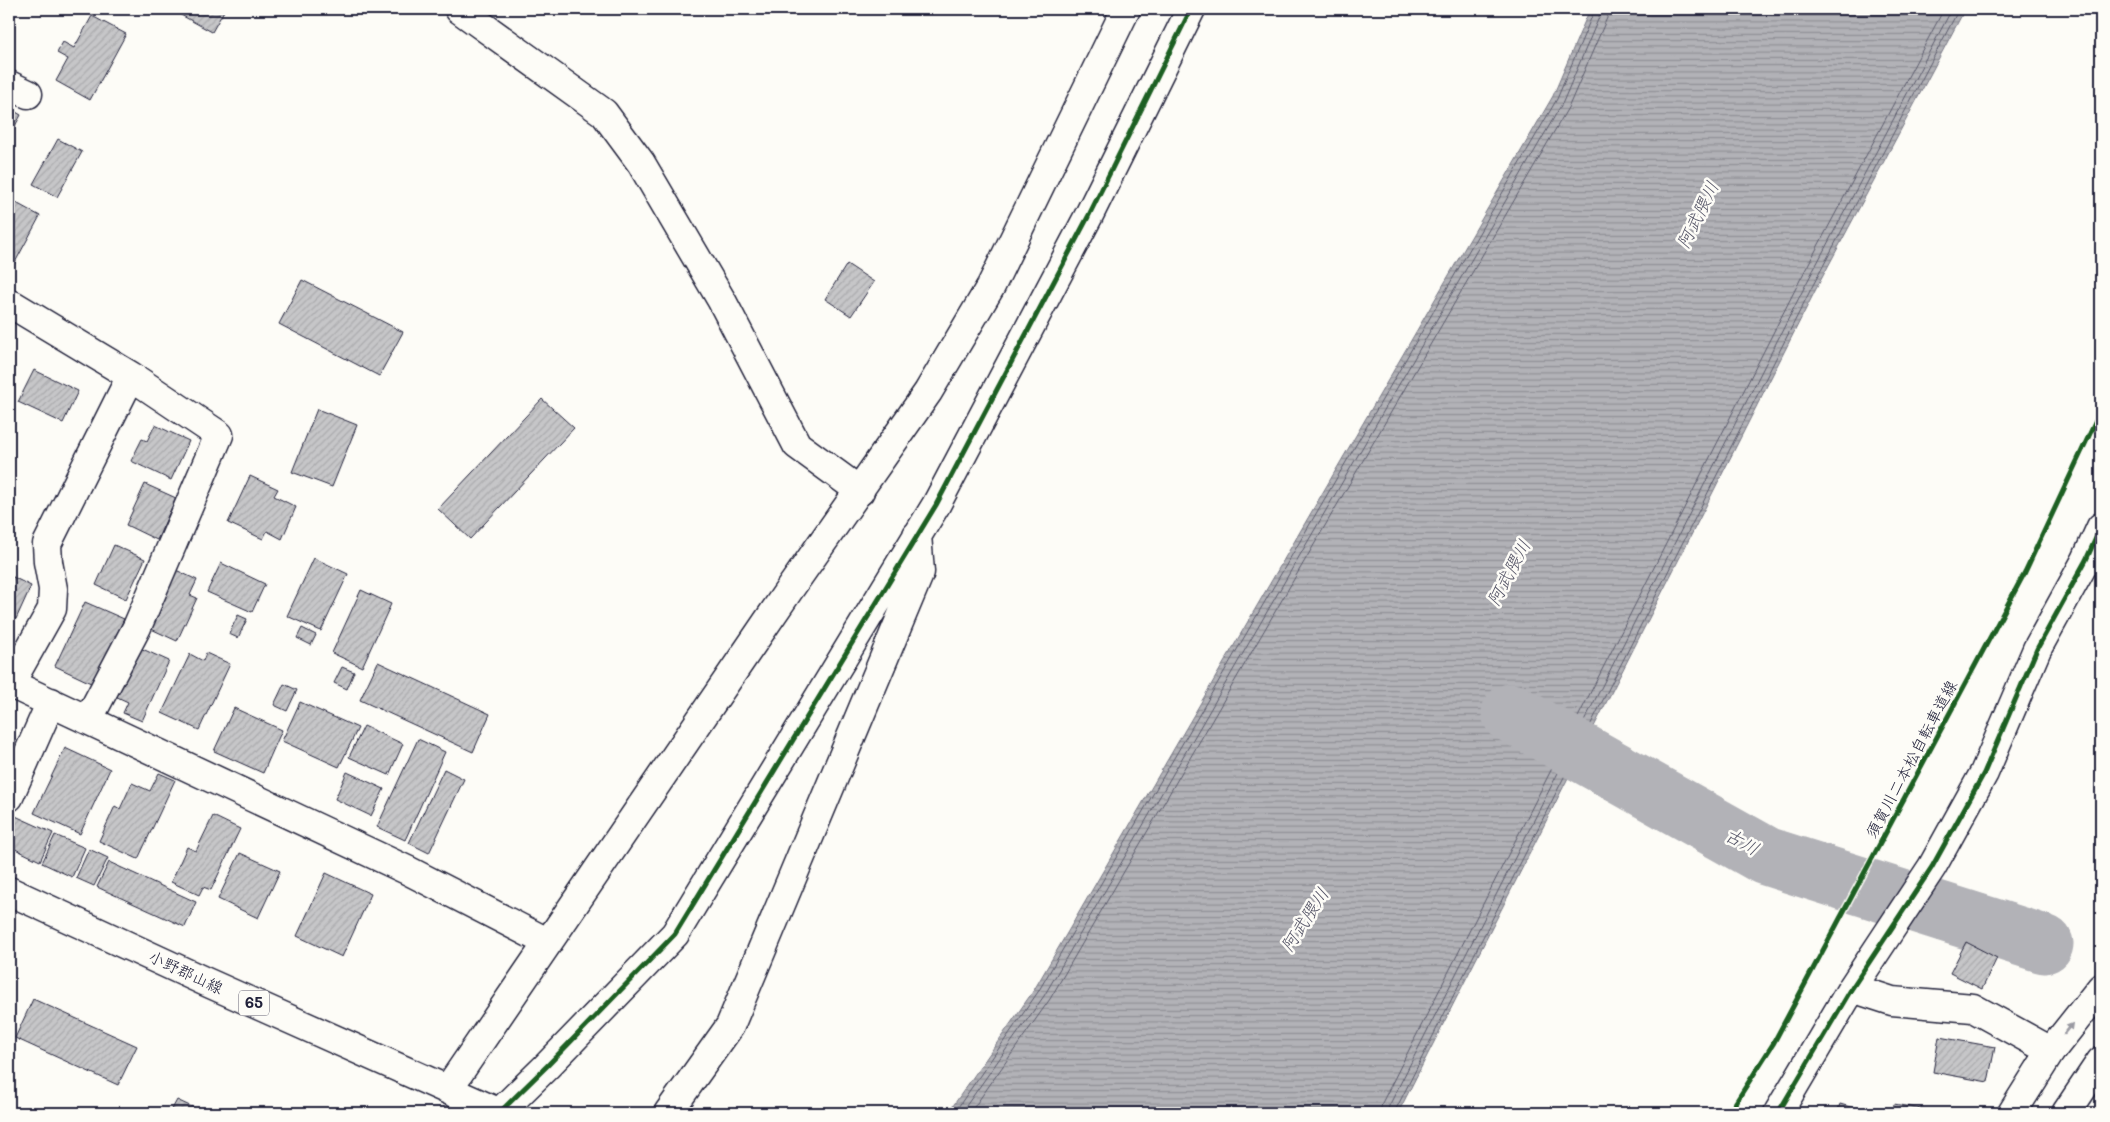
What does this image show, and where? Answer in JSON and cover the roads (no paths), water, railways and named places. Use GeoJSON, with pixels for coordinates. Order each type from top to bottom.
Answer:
{"type":"FeatureCollection","features":[{"type":"Feature","properties":{"kind":"street"},"geometry":{"type":"LineString","coordinates":[[459,9],[604,113],[641,163],[717,292],[797,445],[860,491]]}},
{"type":"Feature","properties":{"kind":"street"},"geometry":{"type":"LineString","coordinates":[[448,1089],[789,590],[928,392],[991,286],[1126,9]]}},
{"type":"Feature","properties":{"kind":"street"},"geometry":{"type":"LineString","coordinates":[[499,1113],[674,934],[936,505],[1088,217],[1191,9]]}},
{"type":"Feature","properties":{"kind":"street"},"geometry":{"type":"LineString","coordinates":[[13,304],[131,376],[219,435],[136,626],[88,720]]}},
{"type":"Feature","properties":{"kind":"street"},"geometry":{"type":"LineString","coordinates":[[131,376],[47,544],[53,589],[52,609],[9,684],[409,871],[547,942]]}},
{"type":"Feature","properties":{"kind":"street"},"geometry":{"type":"LineString","coordinates":[[1778,1113],[1852,988],[1932,867],[1984,773],[2037,649],[2086,560],[2101,527]]}},
{"type":"Feature","properties":{"kind":"street"},"geometry":{"type":"LineString","coordinates":[[668,1113],[730,1026],[734,1017],[920,572],[917,535]]}},
{"type":"Feature","properties":{"kind":"street"},"geometry":{"type":"LineString","coordinates":[[9,797],[51,702]]}},
{"type":"Feature","properties":{"kind":"street","name":"小野郡山線"},"geometry":{"type":"LineString","coordinates":[[9,891],[204,981],[499,1113]]}},
{"type":"Feature","properties":{"kind":"street"},"geometry":{"type":"LineString","coordinates":[[1852,988],[1892,1001],[1973,1008],[2051,1051]]}},
{"type":"Feature","properties":{"kind":"street"},"geometry":{"type":"LineString","coordinates":[[2012,1113],[2051,1051],[2101,988]]}},
{"type":"Feature","properties":{"kind":"street"},"geometry":{"type":"LineString","coordinates":[[2066,1113],[2101,1061]]}},
{"type":"Feature","properties":{"kind":"water","name":"阿武隈川"},"geometry":{"type":"Polygon","coordinates":[[[1590,9],[1965,9],[1816,289],[1398,1113],[948,1113],[1034,990],[1553,96],[1590,9]]]}},
{"type":"Feature","properties":{"kind":"waterway","name":"古川"},"geometry":{"type":"LineString","coordinates":[[1511,713],[1766,856],[2044,944]]}}]}
